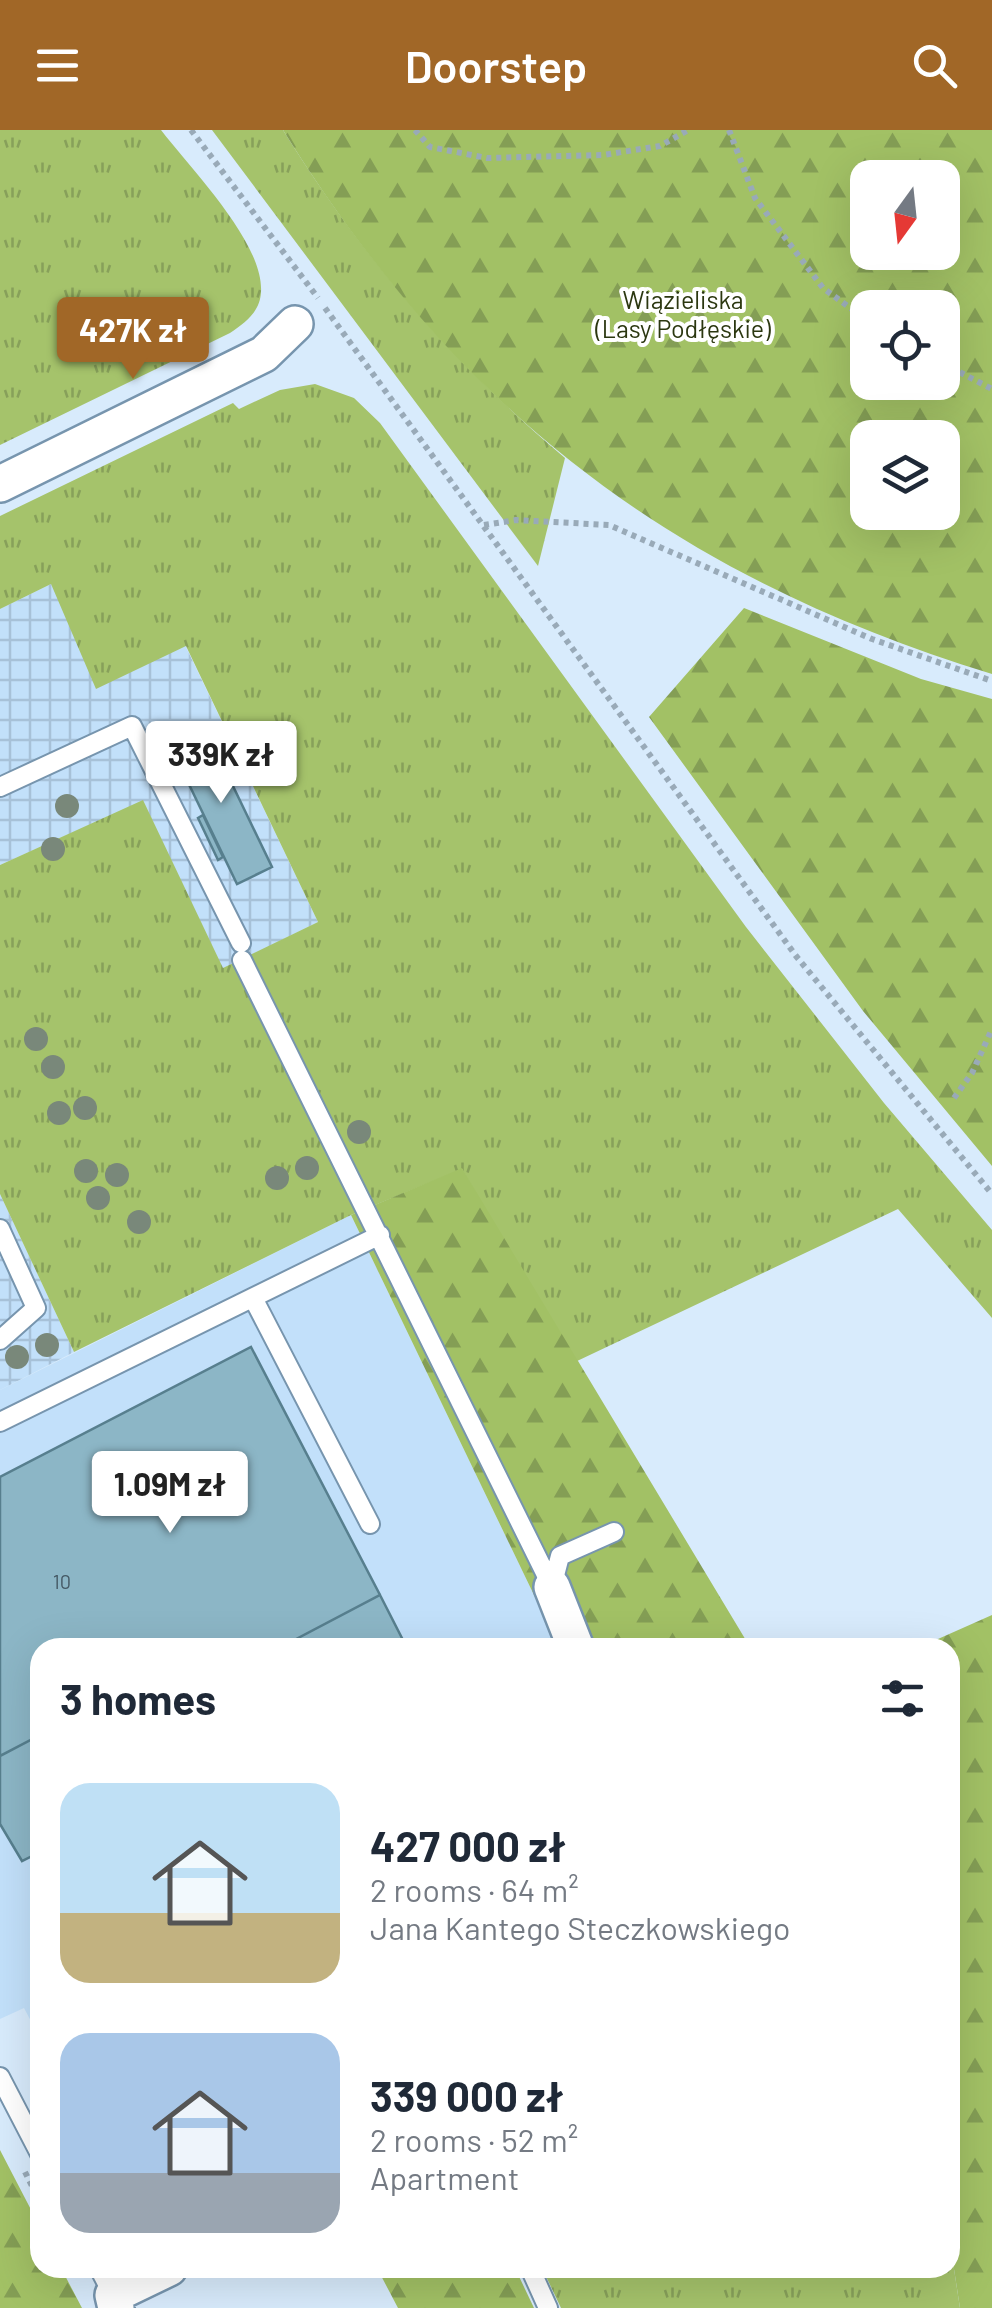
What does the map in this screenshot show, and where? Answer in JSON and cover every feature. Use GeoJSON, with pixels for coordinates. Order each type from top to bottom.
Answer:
{"type":"FeatureCollection","features":[{"type":"Feature","properties":{"kind":"street"},"geometry":{"type":"LineString","coordinates":[[0,484],[264,354],[295,324]]}},
{"type":"Feature","properties":{"kind":"street"},"geometry":{"type":"LineString","coordinates":[[552,1587],[572,1638]]}},
{"type":"Feature","properties":{"kind":"street"},"geometry":{"type":"LineString","coordinates":[[109,2290],[142,2278]]}},
{"type":"Feature","properties":{"kind":"lane"},"geometry":{"type":"LineString","coordinates":[[0,787],[132,726],[552,1587]]}},
{"type":"Feature","properties":{"kind":"lane"},"geometry":{"type":"LineString","coordinates":[[0,1230],[36,1308],[0,1340]]}},
{"type":"Feature","properties":{"kind":"lane"},"geometry":{"type":"LineString","coordinates":[[0,1422],[380,1235]]}},
{"type":"Feature","properties":{"kind":"lane"},"geometry":{"type":"LineString","coordinates":[[253,1298],[370,1524]]}},
{"type":"Feature","properties":{"kind":"lane"},"geometry":{"type":"LineString","coordinates":[[552,1587],[560,1556],[614,1532]]}},
{"type":"Feature","properties":{"kind":"lane"},"geometry":{"type":"LineString","coordinates":[[0,2077],[30,2135]]}},
{"type":"Feature","properties":{"kind":"lane"},"geometry":{"type":"LineString","coordinates":[[534,2278],[548,2308]]}},
{"type":"Feature","properties":{"kind":"path"},"geometry":{"type":"LineString","coordinates":[[191,130],[796,956],[992,1194]]}},
{"type":"Feature","properties":{"kind":"path"},"geometry":{"type":"LineString","coordinates":[[415,130],[430,147],[487,158],[603,155],[660,146],[688,130]]}},
{"type":"Feature","properties":{"kind":"path"},"geometry":{"type":"LineString","coordinates":[[730,130],[754,198],[823,288],[850,308]]}},
{"type":"Feature","properties":{"kind":"path"},"geometry":{"type":"LineString","coordinates":[[960,373],[992,389]]}},
{"type":"Feature","properties":{"kind":"path"},"geometry":{"type":"LineString","coordinates":[[484,525],[516,520],[608,525],[872,639],[992,681]]}},
{"type":"Feature","properties":{"kind":"path"},"geometry":{"type":"LineString","coordinates":[[954,1098],[972,1073],[992,1029]]}},
{"type":"Feature","properties":{"kind":"shaded area"},"geometry":{"type":"Polygon","coordinates":[[[51,584],[185,645],[318,922],[223,969],[143,801],[0,865],[0,609],[51,584]]]}},
{"type":"Feature","properties":{"kind":"shaded area"},"geometry":{"type":"Polygon","coordinates":[[[0,1194],[74,1352],[0,1390],[0,1194]]]}},
{"type":"Feature","properties":{"kind":"shaded area"},"geometry":{"type":"Polygon","coordinates":[[[351,1215],[555,1638],[30,1638],[30,2019],[24,2008],[0,2019],[0,1390],[351,1215]]]}},
{"type":"Feature","properties":{"kind":"green space"},"geometry":{"type":"Polygon","coordinates":[[[0,130],[161,130],[239,229],[259,273],[261,292],[255,311],[230,333],[0,445],[0,130]]]}},
{"type":"Feature","properties":{"kind":"green space"},"geometry":{"type":"Polygon","coordinates":[[[212,130],[283,130],[344,221],[411,305],[484,384],[565,458],[538,566],[212,130]]]}},
{"type":"Feature","properties":{"kind":"green space","name":"Wiązieliska (Lasy Podłęskie)"},"geometry":{"type":"Polygon","coordinates":[[[283,130],[992,130],[992,674],[877,634],[771,587],[674,533],[584,471],[501,401],[423,321],[351,231],[283,130]]]}},
{"type":"Feature","properties":{"kind":"green space"},"geometry":{"type":"Polygon","coordinates":[[[315,384],[354,398],[380,423],[746,927],[884,1103],[992,1230],[992,1318],[898,1209],[575,1362],[462,1169],[351,1215],[74,1352],[0,1194],[0,865],[143,800],[223,968],[318,922],[186,646],[96,689],[51,584],[0,609],[0,516],[233,403],[239,409],[280,390],[315,384]]]}},
{"type":"Feature","properties":{"kind":"green space"},"geometry":{"type":"Polygon","coordinates":[[[744,608],[921,679],[992,699],[992,1166],[863,1011],[649,717],[744,608]]]}},
{"type":"Feature","properties":{"kind":"green space"},"geometry":{"type":"Polygon","coordinates":[[[462,1168],[745,1638],[555,1638],[351,1215],[462,1168]]]}},
{"type":"Feature","properties":{"kind":"green space"},"geometry":{"type":"Polygon","coordinates":[[[992,1615],[992,2308],[960,2308],[955,2278],[960,2278],[960,1638],[940,1638],[992,1615]]]}},
{"type":"Feature","properties":{"kind":"green space"},"geometry":{"type":"Polygon","coordinates":[[[0,2150],[30,2208],[30,2278],[66,2278],[82,2308],[0,2308],[0,2150]]]}},
{"type":"Feature","properties":{"kind":"green space"},"geometry":{"type":"Polygon","coordinates":[[[382,2278],[520,2278],[534,2308],[398,2308],[382,2278]]]}},
{"type":"Feature","properties":{"kind":"green space"},"geometry":{"type":"Polygon","coordinates":[[[547,2278],[955,2278],[960,2308],[561,2308],[547,2278]]]}},
{"type":"Feature","properties":{"kind":"building"},"geometry":{"type":"Polygon","coordinates":[[[205,728],[272,867],[237,884],[170,745],[205,728]]]}},
{"type":"Feature","properties":{"kind":"building"},"geometry":{"type":"Polygon","coordinates":[[[203,815],[223,857],[218,860],[198,818],[203,815]]]}},
{"type":"Feature","properties":{"kind":"building"},"geometry":{"type":"Polygon","coordinates":[[[251,1347],[380,1595],[298,1638],[30,1638],[30,1740],[0,1756],[0,1477],[251,1347]]]}},
{"type":"Feature","properties":{"kind":"building"},"geometry":{"type":"Polygon","coordinates":[[[380,1595],[402,1638],[298,1638],[380,1595]]]}},
{"type":"Feature","properties":{"kind":"building"},"geometry":{"type":"Polygon","coordinates":[[[30,1740],[30,1857],[22,1861],[0,1824],[0,1756],[30,1740]]]}}]}
